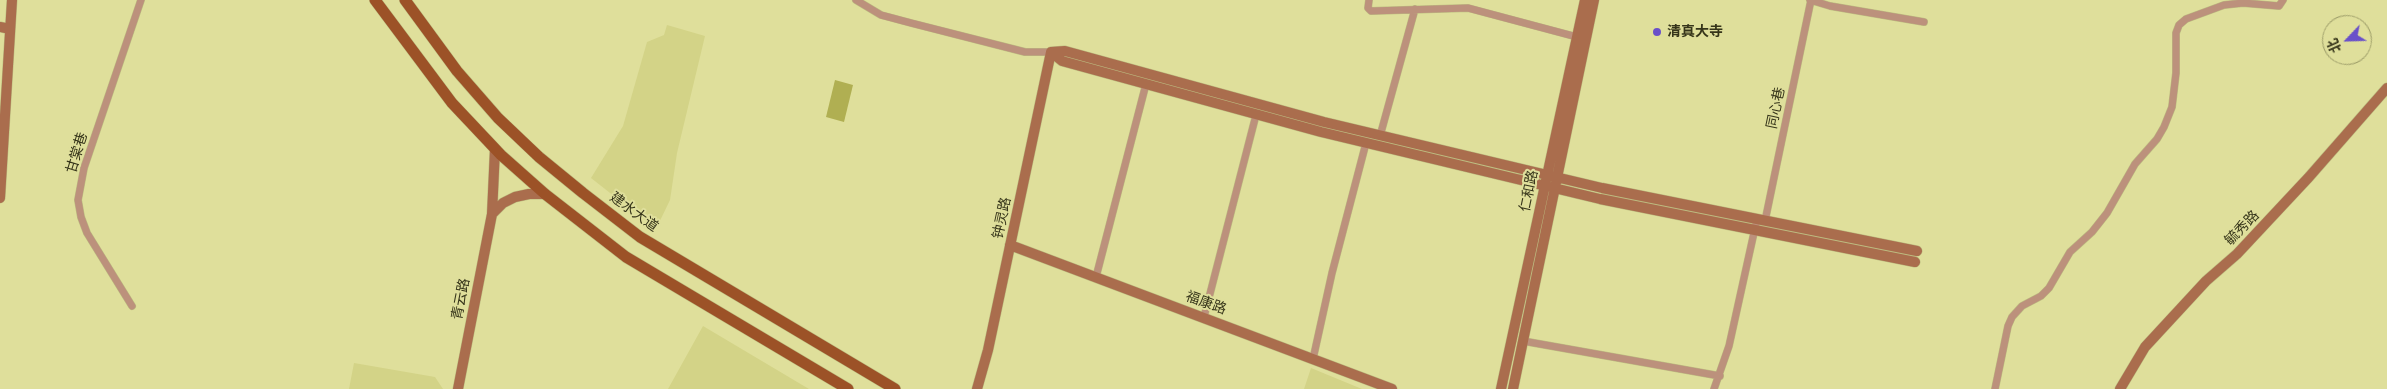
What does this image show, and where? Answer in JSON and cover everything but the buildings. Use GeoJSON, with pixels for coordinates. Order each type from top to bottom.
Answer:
{"type":"FeatureCollection","features":[{"type":"Feature","properties":{"kind":"main road"},"geometry":{"type":"LineString","coordinates":[[375,0],[438,86],[495,149],[545,194],[626,257],[848,389]]}},
{"type":"Feature","properties":{"kind":"main road","name":"建水大道"},"geometry":{"type":"LineString","coordinates":[[405,0],[457,70],[498,118],[539,157],[582,193],[640,237],[896,389]]}},
{"type":"Feature","properties":{"kind":"street"},"geometry":{"type":"LineString","coordinates":[[0,198],[5,33],[12,0]]}},
{"type":"Feature","properties":{"kind":"street","name":"甘棠巷"},"geometry":{"type":"LineString","coordinates":[[132,306],[86,233],[78,200],[84,168],[141,0]]}},
{"type":"Feature","properties":{"kind":"street"},"geometry":{"type":"LineString","coordinates":[[856,0],[881,14],[911,23],[1025,52],[1065,51],[1550,182]]}},
{"type":"Feature","properties":{"kind":"street"},"geometry":{"type":"LineString","coordinates":[[1369,0],[1368,8],[1371,10],[1468,8],[1577,37]]}},
{"type":"Feature","properties":{"kind":"street","name":"仁和路"},"geometry":{"type":"LineString","coordinates":[[1513,389],[1585,0]]}},
{"type":"Feature","properties":{"kind":"street","name":"仁和路"},"geometry":{"type":"LineString","coordinates":[[1502,389],[1594,0]]}},
{"type":"Feature","properties":{"kind":"street"},"geometry":{"type":"LineString","coordinates":[[1811,0],[1830,6],[1924,22]]}},
{"type":"Feature","properties":{"kind":"street","name":"同心巷"},"geometry":{"type":"LineString","coordinates":[[1714,389],[1729,346],[1811,0]]}},
{"type":"Feature","properties":{"kind":"street"},"geometry":{"type":"LineString","coordinates":[[1995,389],[2008,326],[2012,317],[2022,306],[2041,296],[2049,288],[2070,252],[2092,232],[2107,213],[2135,164],[2157,139],[2164,127],[2172,107],[2176,73],[2176,33],[2179,25],[2186,19],[2224,5],[2242,3],[2279,6],[2283,0]]}},
{"type":"Feature","properties":{"kind":"street"},"geometry":{"type":"LineString","coordinates":[[1380,136],[1415,9]]}},
{"type":"Feature","properties":{"kind":"street"},"geometry":{"type":"LineString","coordinates":[[1051,52],[1062,62],[1366,143],[1916,256]]}},
{"type":"Feature","properties":{"kind":"street","name":"钟灵路"},"geometry":{"type":"LineString","coordinates":[[977,389],[988,350],[1051,52]]}},
{"type":"Feature","properties":{"kind":"street"},"geometry":{"type":"LineString","coordinates":[[1096,277],[1146,84]]}},
{"type":"Feature","properties":{"kind":"street","name":"毓秀路"},"geometry":{"type":"LineString","coordinates":[[2120,389],[2145,347],[2206,281],[2237,254],[2309,177],[2387,88]]}},
{"type":"Feature","properties":{"kind":"street"},"geometry":{"type":"LineString","coordinates":[[1204,317],[1256,115]]}},
{"type":"Feature","properties":{"kind":"street"},"geometry":{"type":"LineString","coordinates":[[1313,359],[1330,280],[1366,143]]}},
{"type":"Feature","properties":{"kind":"street","name":"青云路"},"geometry":{"type":"LineString","coordinates":[[458,389],[492,214],[495,149]]}},
{"type":"Feature","properties":{"kind":"street"},"geometry":{"type":"LineString","coordinates":[[492,214],[503,204],[515,197],[529,194],[545,194]]}},
{"type":"Feature","properties":{"kind":"street","name":"福康路"},"geometry":{"type":"LineString","coordinates":[[1010,245],[1392,389]]}},
{"type":"Feature","properties":{"kind":"street"},"geometry":{"type":"LineString","coordinates":[[1523,341],[1720,376]]}},
{"type":"Feature","properties":{"kind":"shaded area"},"geometry":{"type":"Polygon","coordinates":[[[667,25],[705,36],[677,153],[670,200],[656,229],[591,178],[623,126],[647,42],[664,35],[667,25]]]}},
{"type":"Feature","properties":{"kind":"shaded area"},"geometry":{"type":"Polygon","coordinates":[[[835,80],[853,85],[844,122],[826,117],[835,80]]]}},
{"type":"Feature","properties":{"kind":"shaded area"},"geometry":{"type":"Polygon","coordinates":[[[703,326],[809,389],[668,389],[703,326]]]}},
{"type":"Feature","properties":{"kind":"shaded area"},"geometry":{"type":"Polygon","coordinates":[[[354,363],[435,377],[443,389],[349,389],[354,363]]]}},
{"type":"Feature","properties":{"kind":"shaded area"},"geometry":{"type":"Polygon","coordinates":[[[1311,368],[1362,389],[1304,389],[1311,368]]]}},
{"type":"Feature","properties":{"kind":"place","name":"清真大寺"},"geometry":{"type":"Point","coordinates":[1657,32]}}]}
